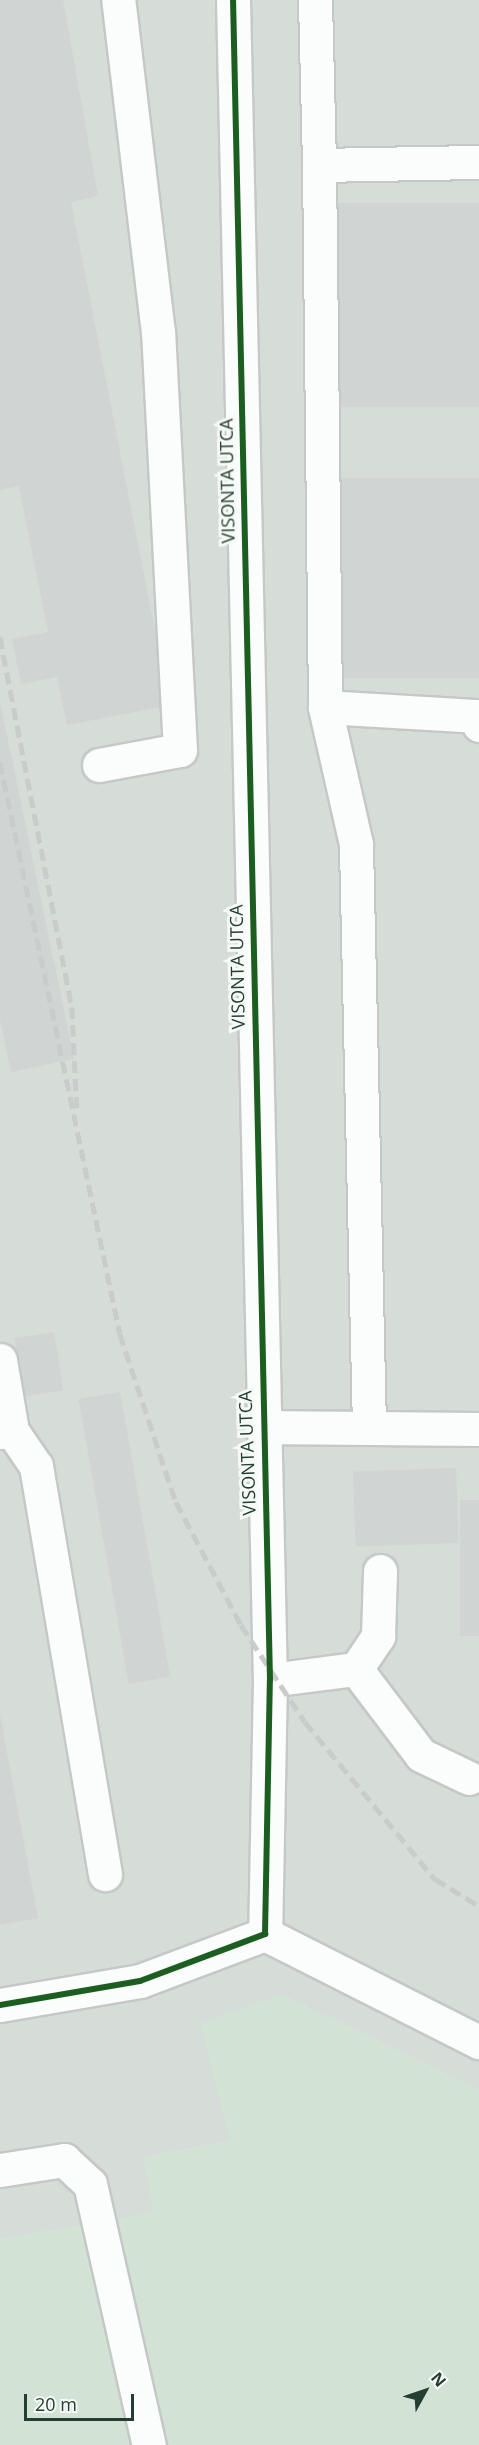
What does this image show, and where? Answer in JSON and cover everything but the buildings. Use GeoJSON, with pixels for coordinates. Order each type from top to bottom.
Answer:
{"type":"FeatureCollection","features":[{"type":"Feature","properties":{"kind":"street"},"geometry":{"type":"LineString","coordinates":[[99,765],[180,750],[158,333],[118,0]]}},
{"type":"Feature","properties":{"kind":"street","name":"VISONTA UTCA"},"geometry":{"type":"LineString","coordinates":[[233,0],[261,1427],[270,1680],[265,1934]]}},
{"type":"Feature","properties":{"kind":"street"},"geometry":{"type":"LineString","coordinates":[[315,0],[325,707],[356,844],[369,1428]]}},
{"type":"Feature","properties":{"kind":"street"},"geometry":{"type":"LineString","coordinates":[[319,165],[479,162]]}},
{"type":"Feature","properties":{"kind":"street"},"geometry":{"type":"LineString","coordinates":[[325,707],[476,716],[479,725]]}},
{"type":"Feature","properties":{"kind":"street"},"geometry":{"type":"LineString","coordinates":[[0,1360],[6,1431],[36,1466],[105,1874]]}},
{"type":"Feature","properties":{"kind":"street"},"geometry":{"type":"LineString","coordinates":[[261,1427],[479,1430]]}},
{"type":"Feature","properties":{"kind":"street"},"geometry":{"type":"LineString","coordinates":[[270,1680],[356,1669],[378,1636],[380,1571]]}},
{"type":"Feature","properties":{"kind":"street"},"geometry":{"type":"LineString","coordinates":[[356,1669],[421,1755],[469,1778]]}},
{"type":"Feature","properties":{"kind":"street"},"geometry":{"type":"LineString","coordinates":[[0,2005],[140,1981],[265,1934],[479,2042]]}},
{"type":"Feature","properties":{"kind":"street"},"geometry":{"type":"LineString","coordinates":[[0,2170],[64,2160],[90,2184],[149,2445]]}},
{"type":"Feature","properties":{"kind":"shaded area"},"geometry":{"type":"Polygon","coordinates":[[[0,0],[479,0],[479,2091],[281,1994],[230,2141],[143,2157],[155,2213],[0,2239],[0,0]]]}},
{"type":"Feature","properties":{"kind":"green space"},"geometry":{"type":"Polygon","coordinates":[[[281,1994],[479,2091],[479,2445],[0,2445],[0,2239],[154,2213],[143,2157],[230,2141],[200,2024],[281,1994]]]}},
{"type":"Feature","properties":{"kind":"railway"},"geometry":{"type":"LineString","coordinates":[[0,637],[72,1007],[77,1108]]}},
{"type":"Feature","properties":{"kind":"railway"},"geometry":{"type":"LineString","coordinates":[[0,762],[120,1334],[176,1502],[241,1625],[305,1722],[435,1879],[479,1906]]}},
{"type":"Feature","properties":{"kind":"cycle path"},"geometry":{"type":"LineString","coordinates":[[0,2005],[140,1981],[265,1934],[270,1680],[233,0]]}}]}
